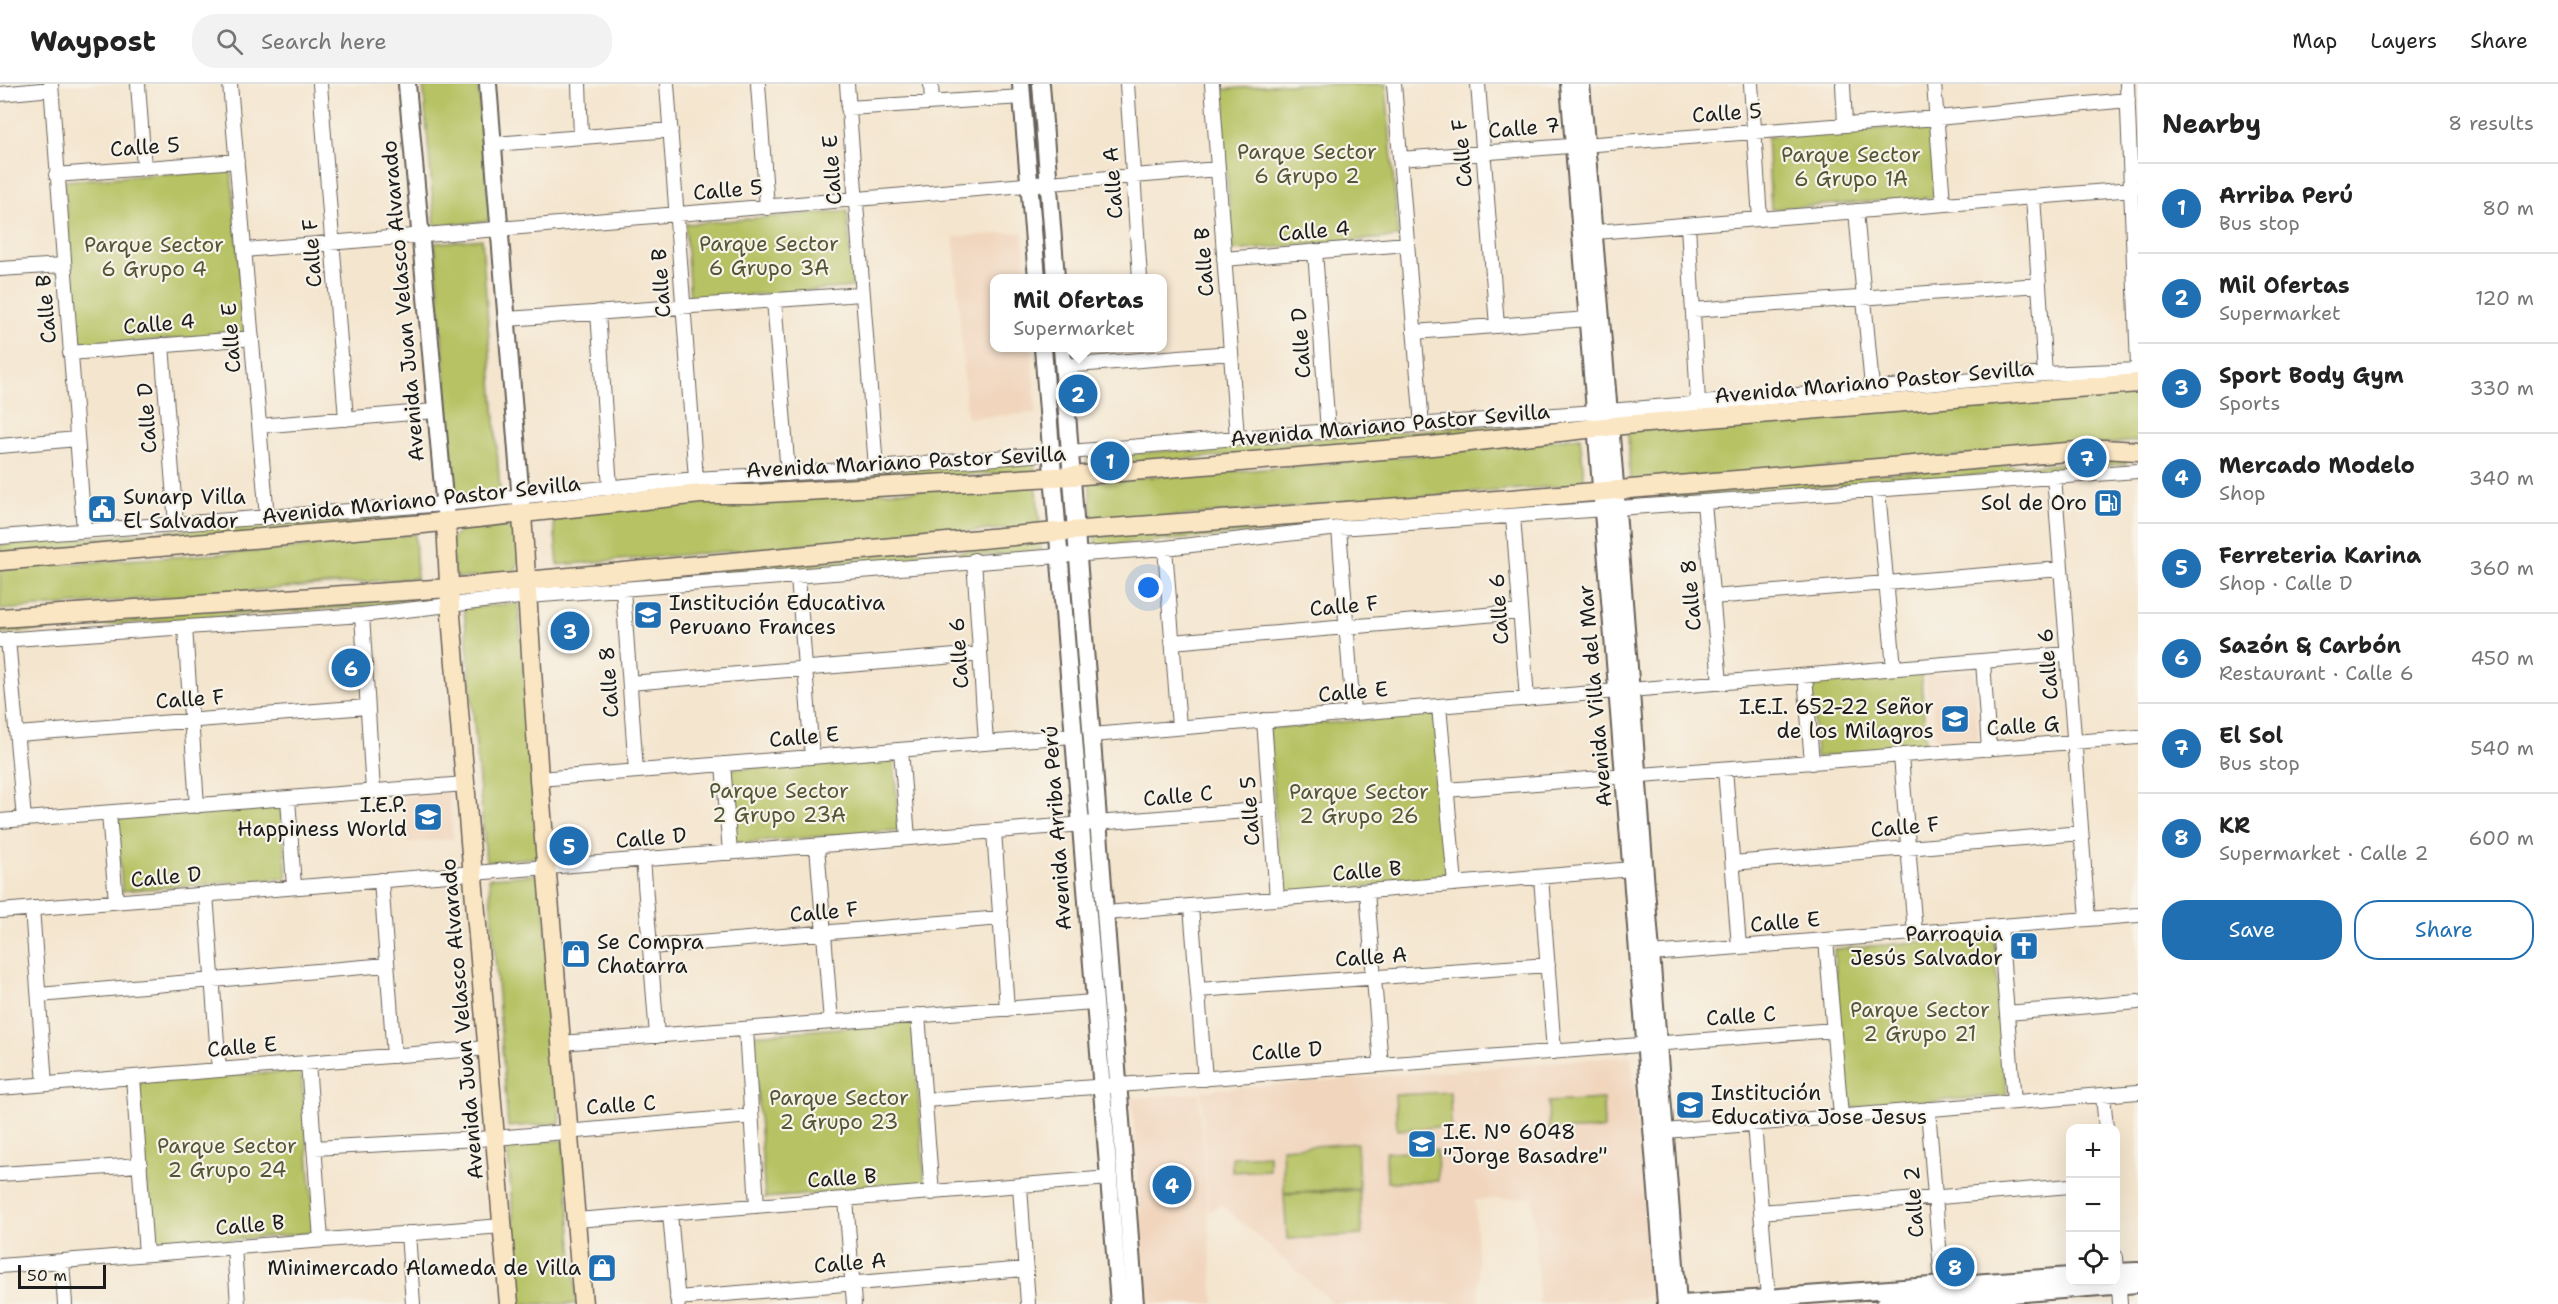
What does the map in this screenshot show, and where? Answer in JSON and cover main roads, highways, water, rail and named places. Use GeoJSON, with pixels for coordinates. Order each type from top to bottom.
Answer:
{"type":"FeatureCollection","features":[{"type":"Feature","properties":{"kind":"main road","name":"Avenida Mariano Pastor Sevilla"},"geometry":{"type":"LineString","coordinates":[[0,561],[521,505],[1072,476],[1432,446],[1603,419],[2138,383]]}},
{"type":"Feature","properties":{"kind":"main road"},"geometry":{"type":"LineString","coordinates":[[0,618],[449,596],[1076,530],[1609,499],[2103,449],[2138,451]]}},
{"type":"Feature","properties":{"kind":"main road"},"geometry":{"type":"LineString","coordinates":[[521,505],[539,779],[583,1304]]}},
{"type":"Feature","properties":{"kind":"main road","name":"Avenida Juan Velasco Alvarado"},"geometry":{"type":"LineString","coordinates":[[445,513],[449,596],[509,1304]]}},
{"type":"Feature","properties":{"kind":"place","name":"Mil Ofertas"},"geometry":{"type":"Point","coordinates":[1078,394]}},
{"type":"Feature","properties":{"kind":"place","name":"El Sol"},"geometry":{"type":"Point","coordinates":[2087,458]}},
{"type":"Feature","properties":{"kind":"place","name":"Arriba Perú"},"geometry":{"type":"Point","coordinates":[1110,461]}},
{"type":"Feature","properties":{"kind":"place","name":"Sol de Oro"},"geometry":{"type":"Point","coordinates":[2108,503]}},
{"type":"Feature","properties":{"kind":"place","name":"Sunarp Villa El Salvador"},"geometry":{"type":"Point","coordinates":[102,509]}},
{"type":"Feature","properties":{"kind":"place","name":"Institución Educativa Peruano Frances"},"geometry":{"type":"Point","coordinates":[648,615]}},
{"type":"Feature","properties":{"kind":"place","name":"Sport Body Gym"},"geometry":{"type":"Point","coordinates":[570,631]}},
{"type":"Feature","properties":{"kind":"place","name":"Sazón & Carbón"},"geometry":{"type":"Point","coordinates":[351,668]}},
{"type":"Feature","properties":{"kind":"place","name":"I.E.I. 652-22 Señor de los Milagros"},"geometry":{"type":"Point","coordinates":[1955,719]}},
{"type":"Feature","properties":{"kind":"place","name":"I.E.P. Happiness World"},"geometry":{"type":"Point","coordinates":[428,817]}},
{"type":"Feature","properties":{"kind":"place","name":"Ferreteria Karina"},"geometry":{"type":"Point","coordinates":[569,846]}},
{"type":"Feature","properties":{"kind":"place","name":"Parroquia Jesús Salvador"},"geometry":{"type":"Point","coordinates":[2024,946]}},
{"type":"Feature","properties":{"kind":"place","name":"Se Compra Chatarra"},"geometry":{"type":"Point","coordinates":[576,954]}},
{"type":"Feature","properties":{"kind":"place","name":"Institución Educativa Jose Jesus"},"geometry":{"type":"Point","coordinates":[1690,1105]}},
{"type":"Feature","properties":{"kind":"place","name":"I.E. N° 6048 \"Jorge Basadre\""},"geometry":{"type":"Point","coordinates":[1422,1144]}},
{"type":"Feature","properties":{"kind":"place","name":"Mercado Modelo"},"geometry":{"type":"Point","coordinates":[1172,1185]}},
{"type":"Feature","properties":{"kind":"place","name":"KR"},"geometry":{"type":"Point","coordinates":[1955,1267]}},
{"type":"Feature","properties":{"kind":"place","name":"Minimercado Alameda de Villa"},"geometry":{"type":"Point","coordinates":[602,1268]}},
{"type":"Feature","properties":{"kind":"park label","name":"Parque Sector 6 Grupo 2"},"geometry":{"type":"Point","coordinates":[1307,164]}},
{"type":"Feature","properties":{"kind":"park label","name":"Parque Sector 6 Grupo 1A"},"geometry":{"type":"Point","coordinates":[1851,167]}},
{"type":"Feature","properties":{"kind":"park label","name":"Parque Sector 6 Grupo 3A"},"geometry":{"type":"Point","coordinates":[769,256]}},
{"type":"Feature","properties":{"kind":"park label","name":"Parque Sector 6 Grupo 4"},"geometry":{"type":"Point","coordinates":[154,257]}},
{"type":"Feature","properties":{"kind":"park label","name":"Parque Sector 2 Grupo 23A"},"geometry":{"type":"Point","coordinates":[779,803]}},
{"type":"Feature","properties":{"kind":"park label","name":"Parque Sector 2 Grupo 26"},"geometry":{"type":"Point","coordinates":[1359,804]}},
{"type":"Feature","properties":{"kind":"park label","name":"Parque Sector 2 Grupo 21"},"geometry":{"type":"Point","coordinates":[1920,1022]}},
{"type":"Feature","properties":{"kind":"park label","name":"Parque Sector 2 Grupo 23"},"geometry":{"type":"Point","coordinates":[839,1110]}},
{"type":"Feature","properties":{"kind":"park label","name":"Parque Sector 2 Grupo 24"},"geometry":{"type":"Point","coordinates":[227,1158]}}]}
